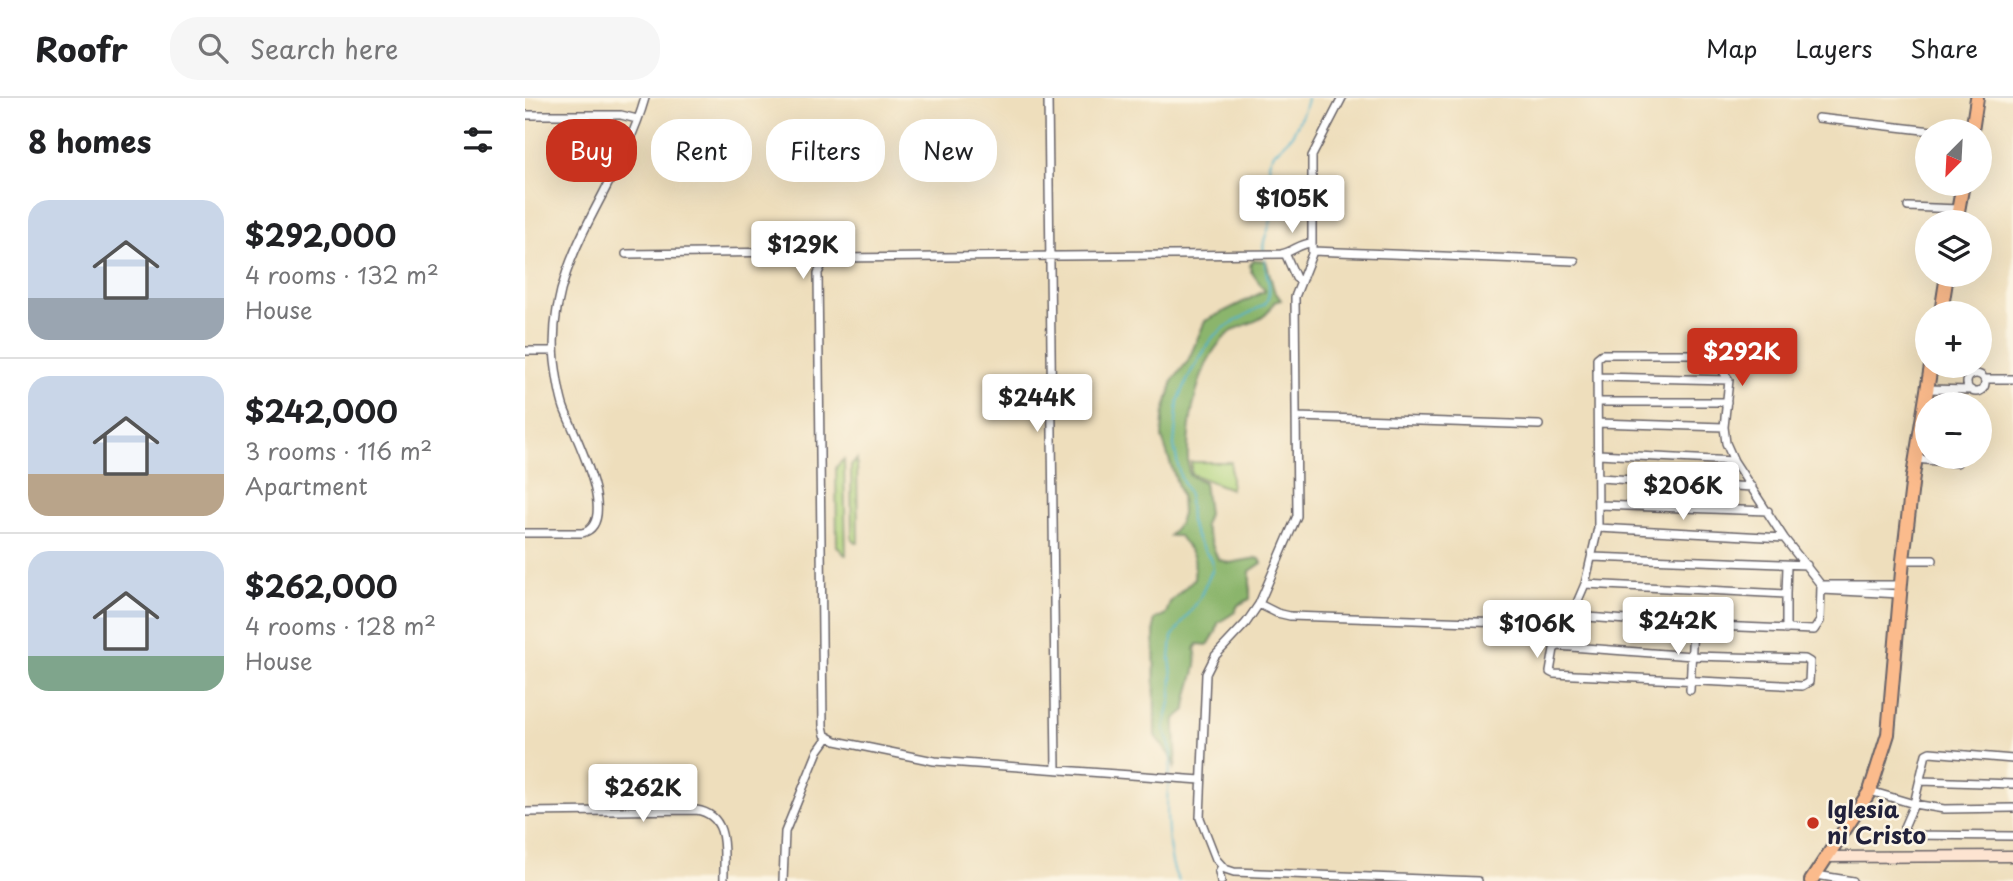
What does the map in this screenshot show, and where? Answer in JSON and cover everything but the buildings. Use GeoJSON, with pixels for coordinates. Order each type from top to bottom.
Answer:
{"type":"FeatureCollection","features":[{"type":"Feature","properties":{"kind":"highway"},"geometry":{"type":"LineString","coordinates":[[1974,119],[1977,98]]}},
{"type":"Feature","properties":{"kind":"highway"},"geometry":{"type":"LineString","coordinates":[[1959,209],[1961,196]]}},
{"type":"Feature","properties":{"kind":"highway"},"geometry":{"type":"LineString","coordinates":[[1927,392],[1929,378]]}},
{"type":"Feature","properties":{"kind":"highway"},"geometry":{"type":"LineString","coordinates":[[1813,878],[1870,791],[1888,734],[1903,560],[1915,467]]}},
{"type":"Feature","properties":{"kind":"street"},"geometry":{"type":"LineString","coordinates":[[525,533],[582,533],[591,529],[595,520],[596,495],[593,479],[563,405],[554,351],[557,305],[567,268],[638,119],[645,98]]}},
{"type":"Feature","properties":{"kind":"street"},"geometry":{"type":"LineString","coordinates":[[1048,98],[1056,769]]}},
{"type":"Feature","properties":{"kind":"street"},"geometry":{"type":"LineString","coordinates":[[1342,98],[1311,159],[1312,247],[1294,301],[1297,514],[1259,604],[1246,623],[1215,656],[1206,674],[1200,820],[1214,855],[1222,866],[1240,877],[1478,881]]}},
{"type":"Feature","properties":{"kind":"street"},"geometry":{"type":"LineString","coordinates":[[525,115],[625,115],[638,119]]}},
{"type":"Feature","properties":{"kind":"street"},"geometry":{"type":"LineString","coordinates":[[1818,118],[1915,129]]}},
{"type":"Feature","properties":{"kind":"street"},"geometry":{"type":"LineString","coordinates":[[1908,207],[1959,209]]}},
{"type":"Feature","properties":{"kind":"street"},"geometry":{"type":"LineString","coordinates":[[1201,780],[934,761],[838,742],[824,733],[817,276],[823,263],[835,258],[1272,254],[1285,253],[1304,244],[1338,254],[1575,261]]}},
{"type":"Feature","properties":{"kind":"street"},"geometry":{"type":"LineString","coordinates":[[626,254],[802,252],[811,254],[823,263]]}},
{"type":"Feature","properties":{"kind":"street"},"geometry":{"type":"LineString","coordinates":[[1285,253],[1296,278],[1301,281]]}},
{"type":"Feature","properties":{"kind":"street"},"geometry":{"type":"LineString","coordinates":[[525,351],[554,351]]}},
{"type":"Feature","properties":{"kind":"street"},"geometry":{"type":"LineString","coordinates":[[1602,354],[1711,354],[1729,380],[1724,427],[1726,443],[1734,461],[1784,538],[1821,587],[1820,621],[1814,630],[1786,630],[1577,617],[1573,612],[1585,584],[1598,528],[1597,358],[1602,354]]}},
{"type":"Feature","properties":{"kind":"street"},"geometry":{"type":"LineString","coordinates":[[1971,390],[1967,382],[1970,376],[1978,374],[1984,379],[2013,379]]}},
{"type":"Feature","properties":{"kind":"street"},"geometry":{"type":"LineString","coordinates":[[1598,377],[1729,380]]}},
{"type":"Feature","properties":{"kind":"street"},"geometry":{"type":"LineString","coordinates":[[1927,389],[1981,390],[1984,379]]}},
{"type":"Feature","properties":{"kind":"street"},"geometry":{"type":"LineString","coordinates":[[1598,402],[1727,402]]}},
{"type":"Feature","properties":{"kind":"street"},"geometry":{"type":"LineString","coordinates":[[1297,417],[1539,425]]}},
{"type":"Feature","properties":{"kind":"street"},"geometry":{"type":"LineString","coordinates":[[1598,423],[1724,427]]}},
{"type":"Feature","properties":{"kind":"street"},"geometry":{"type":"LineString","coordinates":[[1598,454],[1734,461]]}},
{"type":"Feature","properties":{"kind":"street"},"geometry":{"type":"LineString","coordinates":[[1599,478],[1752,487]]}},
{"type":"Feature","properties":{"kind":"street"},"geometry":{"type":"LineString","coordinates":[[1599,505],[1767,511]]}},
{"type":"Feature","properties":{"kind":"street"},"geometry":{"type":"LineString","coordinates":[[1598,528],[1784,538]]}},
{"type":"Feature","properties":{"kind":"street"},"geometry":{"type":"LineString","coordinates":[[1592,557],[1807,565]]}},
{"type":"Feature","properties":{"kind":"street"},"geometry":{"type":"LineString","coordinates":[[1903,560],[1933,560]]}},
{"type":"Feature","properties":{"kind":"street"},"geometry":{"type":"LineString","coordinates":[[1786,630],[1787,566]]}},
{"type":"Feature","properties":{"kind":"street"},"geometry":{"type":"LineString","coordinates":[[1585,584],[1786,594]]}},
{"type":"Feature","properties":{"kind":"street"},"geometry":{"type":"LineString","coordinates":[[1821,587],[1901,590]]}},
{"type":"Feature","properties":{"kind":"street"},"geometry":{"type":"LineString","coordinates":[[1259,604],[1290,616],[1505,623]]}},
{"type":"Feature","properties":{"kind":"street"},"geometry":{"type":"LineString","coordinates":[[1690,690],[1693,625]]}},
{"type":"Feature","properties":{"kind":"street"},"geometry":{"type":"LineString","coordinates":[[1558,646],[1692,656],[1805,659],[1810,662],[1809,682],[1802,686],[1691,681],[1554,674],[1550,668],[1554,649],[1558,646]]}},
{"type":"Feature","properties":{"kind":"street"},"geometry":{"type":"LineString","coordinates":[[783,881],[785,832],[818,751],[828,737]]}},
{"type":"Feature","properties":{"kind":"street"},"geometry":{"type":"LineString","coordinates":[[2013,759],[1930,752],[1924,759],[1914,804],[1904,828],[1907,835],[2013,836]]}},
{"type":"Feature","properties":{"kind":"street"},"geometry":{"type":"LineString","coordinates":[[1920,780],[2013,784]]}},
{"type":"Feature","properties":{"kind":"street"},"geometry":{"type":"LineString","coordinates":[[1870,791],[1914,804],[1944,809],[2013,808]]}},
{"type":"Feature","properties":{"kind":"street"},"geometry":{"type":"LineString","coordinates":[[525,812],[705,811],[716,818],[722,830],[724,881]]}},
{"type":"Feature","properties":{"kind":"street"},"geometry":{"type":"LineString","coordinates":[[1828,857],[2013,856]]}},
{"type":"Feature","properties":{"kind":"street"},"geometry":{"type":"LineString","coordinates":[[1221,881],[1219,875],[1222,866]]}},
{"type":"Feature","properties":{"kind":"street"},"geometry":{"type":"LineString","coordinates":[[1813,878],[1853,881]]}},
{"type":"Feature","properties":{"kind":"green space"},"geometry":{"type":"Polygon","coordinates":[[[1253,260],[1266,261],[1274,290],[1281,300],[1274,302],[1261,318],[1231,332],[1209,359],[1195,398],[1188,458],[1189,475],[1204,482],[1208,514],[1204,525],[1218,559],[1229,563],[1257,558],[1262,563],[1250,571],[1250,599],[1238,605],[1235,612],[1218,623],[1208,645],[1198,644],[1195,649],[1195,671],[1186,710],[1175,719],[1174,769],[1173,760],[1155,736],[1154,620],[1166,614],[1170,602],[1194,579],[1195,564],[1193,555],[1179,536],[1169,536],[1179,523],[1182,513],[1181,495],[1162,438],[1163,417],[1173,380],[1188,361],[1205,321],[1265,291],[1251,271],[1253,260]]]}},
{"type":"Feature","properties":{"kind":"green space"},"geometry":{"type":"Polygon","coordinates":[[[844,459],[846,555],[837,546],[836,467],[844,459]]]}},
{"type":"Feature","properties":{"kind":"green space"},"geometry":{"type":"Polygon","coordinates":[[[857,459],[856,543],[852,539],[851,466],[857,459]]]}},
{"type":"Feature","properties":{"kind":"green space"},"geometry":{"type":"Polygon","coordinates":[[[1191,462],[1231,462],[1231,489],[1191,474],[1191,462]]]}},
{"type":"Feature","properties":{"kind":"waterway"},"geometry":{"type":"LineString","coordinates":[[1264,253],[1272,206],[1269,163],[1293,133],[1307,98]]}},
{"type":"Feature","properties":{"kind":"waterway"},"geometry":{"type":"LineString","coordinates":[[1169,776],[1172,753],[1164,728],[1171,698],[1172,637],[1198,601],[1213,569],[1212,561],[1198,541],[1190,522],[1189,495],[1180,476],[1174,445],[1178,401],[1191,372],[1213,337],[1265,304],[1269,292],[1265,258]]}},
{"type":"Feature","properties":{"kind":"waterway"},"geometry":{"type":"LineString","coordinates":[[1169,782],[1168,833],[1172,861],[1179,881]]}},
{"type":"Feature","properties":{"kind":"place","name":"Iglesia ni Cristo"},"geometry":{"type":"Point","coordinates":[1813,823]}}]}
